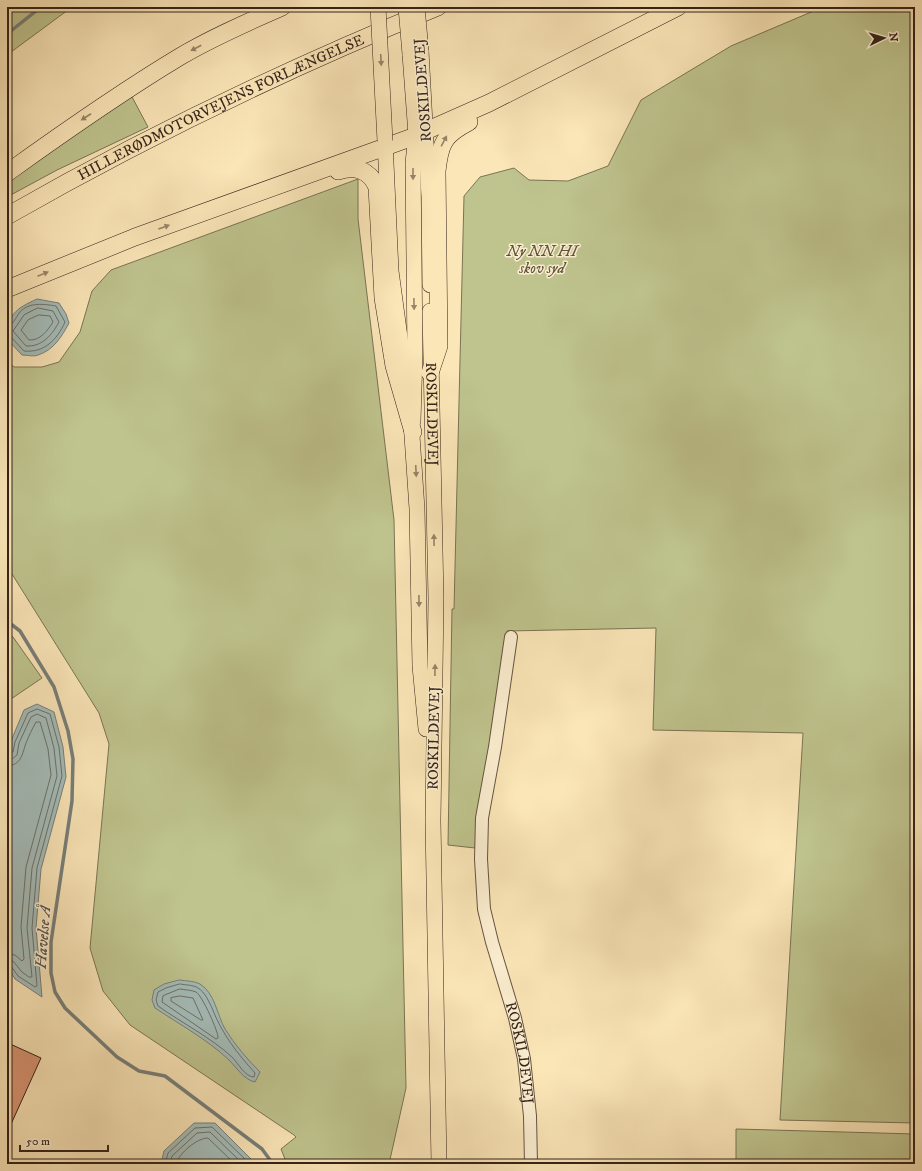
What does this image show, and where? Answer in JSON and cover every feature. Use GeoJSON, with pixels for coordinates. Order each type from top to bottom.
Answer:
{"type":"FeatureCollection","features":[{"type":"Feature","properties":{"kind":"highway"},"geometry":{"type":"LineString","coordinates":[[7,173],[83,119],[181,56],[247,18],[270,7]]}},
{"type":"Feature","properties":{"kind":"highway"},"geometry":{"type":"LineString","coordinates":[[217,36],[282,7]]}},
{"type":"Feature","properties":{"kind":"highway","name":"HILLERØDMOTORVEJENS FORLÆNGELSE"},"geometry":{"type":"LineString","coordinates":[[7,216],[202,113],[369,35],[438,7]]}},
{"type":"Feature","properties":{"kind":"highway"},"geometry":{"type":"LineString","coordinates":[[7,289],[135,237],[193,217],[385,144],[421,133],[489,104],[678,7]]}},
{"type":"Feature","properties":{"kind":"highway"},"geometry":{"type":"LineString","coordinates":[[430,374],[439,346],[436,171],[439,152],[445,138],[459,127],[617,46],[660,16]]}},
{"type":"Feature","properties":{"kind":"highway"},"geometry":{"type":"LineString","coordinates":[[193,217],[240,206],[349,168],[360,169],[367,173],[377,187],[386,313],[394,366],[413,432]]}},
{"type":"Feature","properties":{"kind":"main road","name":"ROSKILDEVEJ"},"geometry":{"type":"LineString","coordinates":[[378,7],[391,271],[413,432]]}},
{"type":"Feature","properties":{"kind":"main road","name":"ROSKILDEVEJ"},"geometry":{"type":"LineString","coordinates":[[406,7],[429,197],[430,374],[436,598],[433,821],[439,1164]]}},
{"type":"Feature","properties":{"kind":"main road","name":"ROSKILDEVEJ"},"geometry":{"type":"LineString","coordinates":[[417,7],[421,133],[413,163],[415,355],[413,432],[417,509],[420,666],[433,821]]}},
{"type":"Feature","properties":{"kind":"street","name":"ROSKILDEVEJ"},"geometry":{"type":"LineString","coordinates":[[511,637],[495,747],[482,818],[481,859],[484,909],[492,942],[515,1018],[524,1059],[530,1116],[531,1164]]}},
{"type":"Feature","properties":{"kind":"green space"},"geometry":{"type":"Polygon","coordinates":[[[19,7],[72,7],[7,55],[7,16],[19,7]]]}},
{"type":"Feature","properties":{"kind":"green space","name":"Ny NN HI skov syd"},"geometry":{"type":"Polygon","coordinates":[[[823,7],[915,7],[915,1123],[780,1120],[803,733],[653,730],[656,628],[507,631],[475,848],[448,845],[452,609],[454,609],[464,196],[480,177],[514,168],[529,180],[568,181],[608,166],[641,100],[731,46],[823,7]]]}},
{"type":"Feature","properties":{"kind":"green space"},"geometry":{"type":"Polygon","coordinates":[[[131,95],[148,127],[57,170],[7,197],[7,180],[131,95]]]}},
{"type":"Feature","properties":{"kind":"green space"},"geometry":{"type":"Polygon","coordinates":[[[358,179],[358,219],[394,520],[406,1088],[389,1164],[287,1164],[281,1149],[296,1137],[294,1135],[130,1025],[103,991],[90,948],[109,744],[99,713],[7,566],[7,361],[14,367],[42,367],[59,362],[80,332],[92,291],[111,270],[358,179]]]}},
{"type":"Feature","properties":{"kind":"green space"},"geometry":{"type":"Polygon","coordinates":[[[7,634],[13,637],[42,678],[11,699],[7,698],[7,634]]]}},
{"type":"Feature","properties":{"kind":"green space"},"geometry":{"type":"Polygon","coordinates":[[[736,1129],[915,1134],[915,1164],[736,1164],[736,1129]]]}},
{"type":"Feature","properties":{"kind":"water"},"geometry":{"type":"Polygon","coordinates":[[[37,299],[59,303],[66,314],[69,323],[60,338],[49,350],[36,356],[22,355],[7,339],[8,324],[18,309],[37,299]]]}},
{"type":"Feature","properties":{"kind":"water"},"geometry":{"type":"Polygon","coordinates":[[[37,704],[54,712],[63,747],[66,777],[41,869],[36,928],[42,997],[15,979],[7,966],[7,762],[11,741],[24,710],[37,704]]]}},
{"type":"Feature","properties":{"kind":"water"},"geometry":{"type":"Polygon","coordinates":[[[179,980],[198,983],[209,993],[225,1029],[241,1052],[260,1072],[255,1082],[247,1079],[229,1060],[212,1046],[155,1008],[152,1000],[154,990],[164,984],[179,980]]]}},
{"type":"Feature","properties":{"kind":"water"},"geometry":{"type":"Polygon","coordinates":[[[194,1123],[215,1123],[256,1164],[161,1164],[164,1151],[194,1123]]]}},
{"type":"Feature","properties":{"kind":"building"},"geometry":{"type":"Polygon","coordinates":[[[8,1043],[41,1058],[7,1133],[7,1046],[8,1043]]]}},
{"type":"Feature","properties":{"kind":"waterway","name":"Havelse Å"},"geometry":{"type":"LineString","coordinates":[[7,34],[41,7]]}},
{"type":"Feature","properties":{"kind":"waterway","name":"Havelse Å"},"geometry":{"type":"LineString","coordinates":[[7,621],[20,631],[54,687],[68,731],[73,759],[72,801],[51,942],[51,973],[55,992],[65,1008],[117,1057],[139,1071],[165,1076],[262,1149],[273,1164]]}}]}
